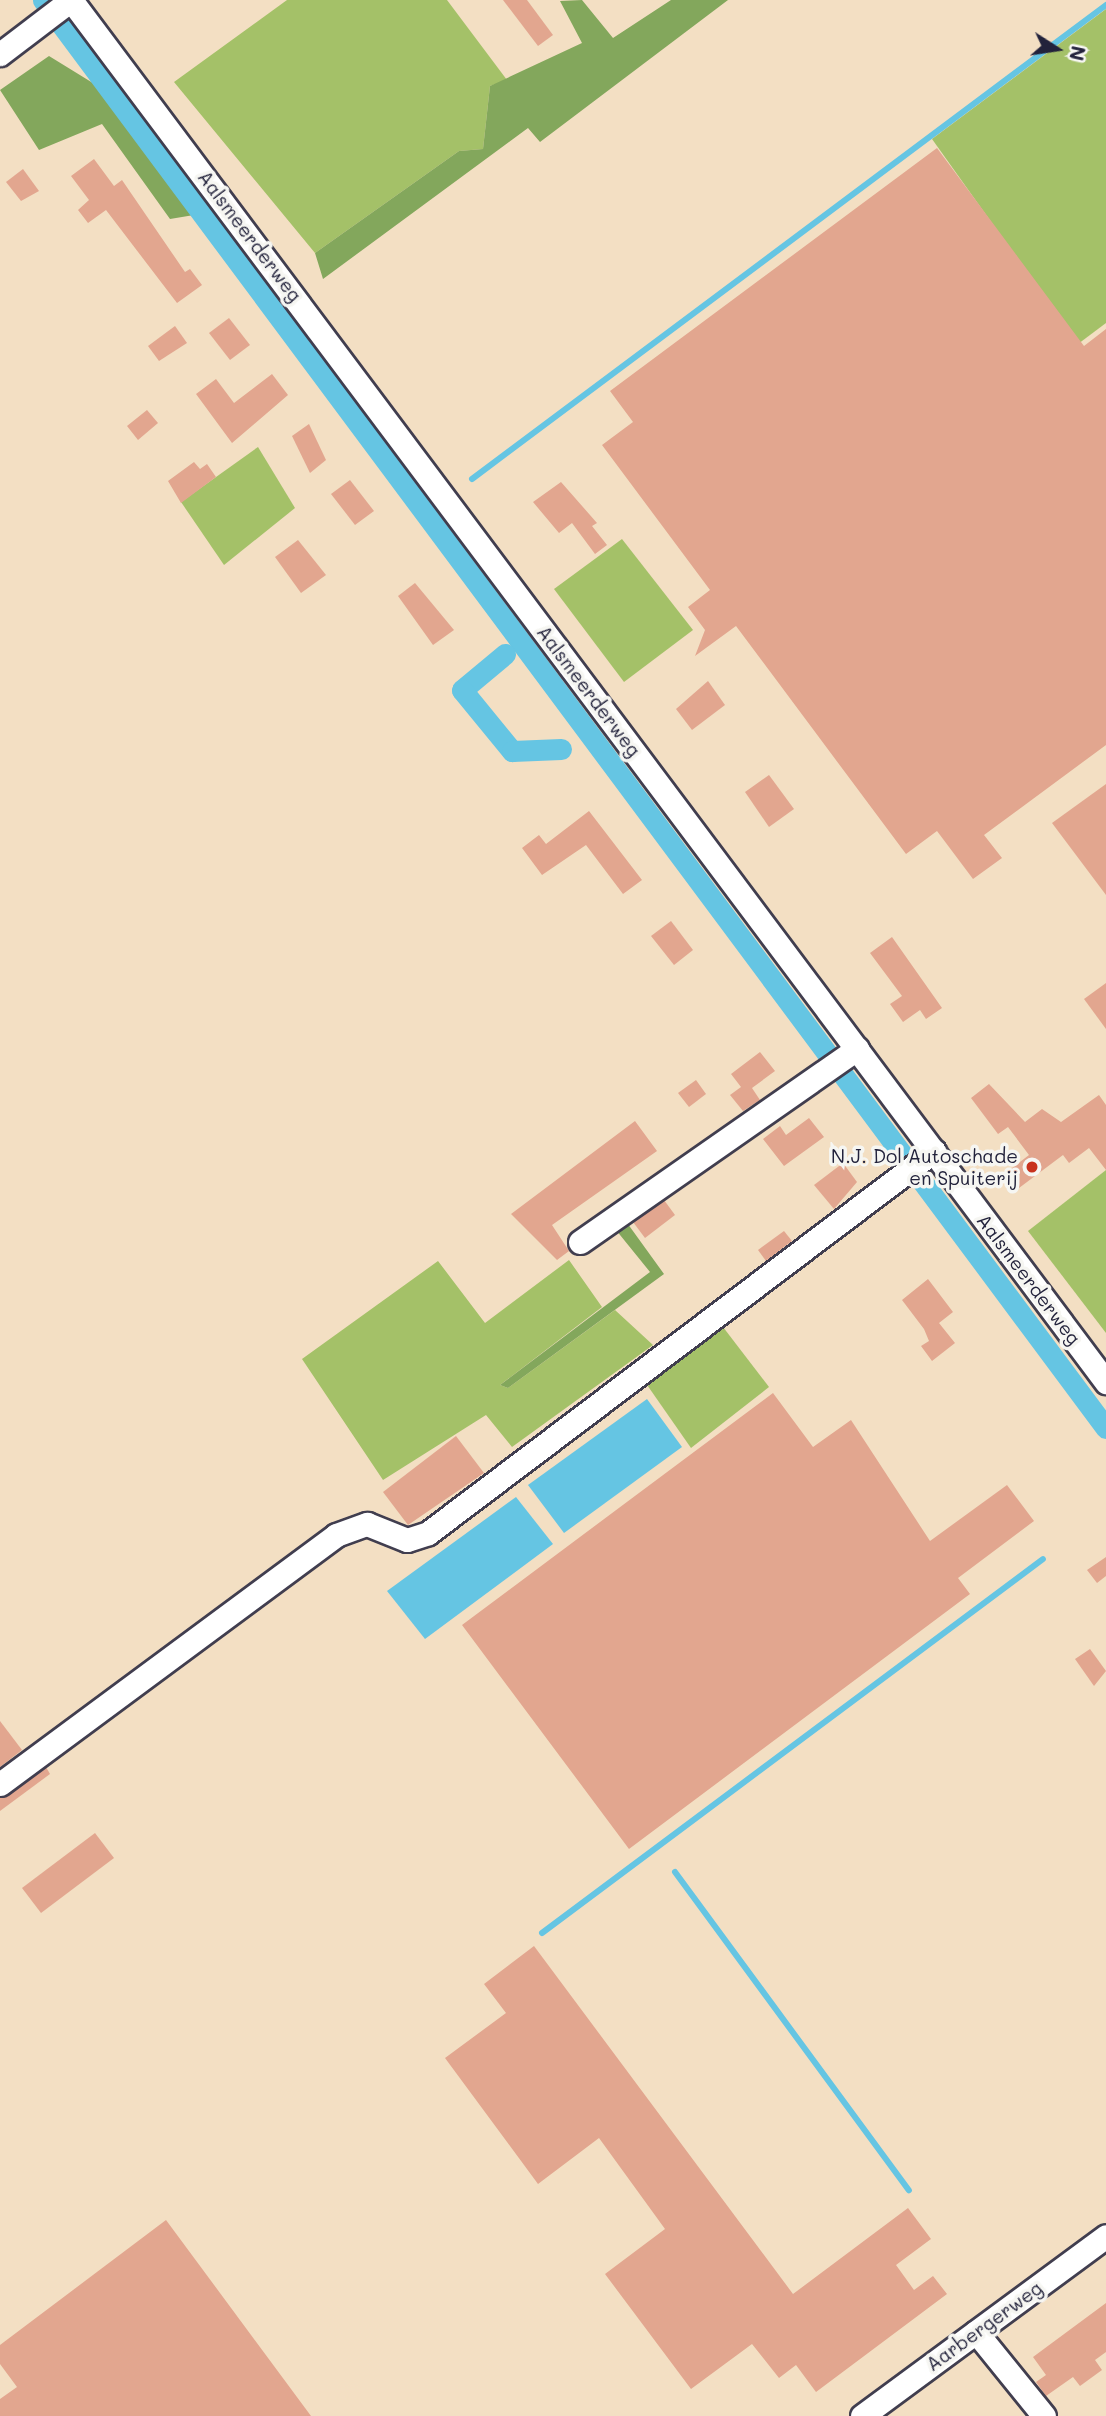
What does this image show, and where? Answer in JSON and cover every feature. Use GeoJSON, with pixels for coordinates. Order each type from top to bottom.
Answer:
{"type":"FeatureCollection","features":[{"type":"Feature","properties":{"kind":"street"},"geometry":{"type":"LineString","coordinates":[[0,54],[61,8]]}},
{"type":"Feature","properties":{"kind":"street","name":"Aalsmeerderweg"},"geometry":{"type":"LineString","coordinates":[[61,8],[842,1059],[929,1155],[1106,1382]]}},
{"type":"Feature","properties":{"kind":"street"},"geometry":{"type":"LineString","coordinates":[[580,1242],[842,1059]]}},
{"type":"Feature","properties":{"kind":"street"},"geometry":{"type":"LineString","coordinates":[[0,1784],[336,1535],[367,1524],[407,1539],[428,1533],[929,1155]]}},
{"type":"Feature","properties":{"kind":"street","name":"Aarbergerweg"},"geometry":{"type":"LineString","coordinates":[[862,2416],[1106,2236]]}},
{"type":"Feature","properties":{"kind":"street"},"geometry":{"type":"LineString","coordinates":[[976,2332],[1044,2416]]}},
{"type":"Feature","properties":{"kind":"green space"},"geometry":{"type":"Polygon","coordinates":[[[287,0],[447,0],[507,80],[490,86],[483,149],[459,151],[315,253],[174,82],[287,0]]]}},
{"type":"Feature","properties":{"kind":"green space"},"geometry":{"type":"Polygon","coordinates":[[[582,0],[613,38],[671,0],[728,0],[540,142],[528,128],[323,279],[315,253],[459,151],[483,149],[490,86],[582,43],[560,1],[582,0]]]}},
{"type":"Feature","properties":{"kind":"green space"},"geometry":{"type":"Polygon","coordinates":[[[1106,9],[1106,323],[1078,344],[932,139],[1106,9]]]}},
{"type":"Feature","properties":{"kind":"green space"},"geometry":{"type":"Polygon","coordinates":[[[49,56],[101,88],[194,215],[170,219],[102,124],[39,150],[0,90],[49,56]]]}},
{"type":"Feature","properties":{"kind":"green space"},"geometry":{"type":"Polygon","coordinates":[[[258,447],[295,508],[224,565],[181,502],[258,447]]]}},
{"type":"Feature","properties":{"kind":"green space"},"geometry":{"type":"Polygon","coordinates":[[[622,539],[693,630],[624,682],[554,589],[622,539]]]}},
{"type":"Feature","properties":{"kind":"green space"},"geometry":{"type":"Polygon","coordinates":[[[1106,1170],[1106,1333],[1028,1231],[1106,1170]]]}},
{"type":"Feature","properties":{"kind":"green space"},"geometry":{"type":"Polygon","coordinates":[[[625,1220],[664,1274],[508,1388],[500,1385],[650,1272],[616,1230],[625,1220]]]}},
{"type":"Feature","properties":{"kind":"green space"},"geometry":{"type":"Polygon","coordinates":[[[569,1260],[602,1307],[500,1385],[508,1388],[615,1310],[653,1345],[512,1447],[486,1415],[383,1480],[302,1359],[438,1261],[485,1323],[569,1260]]]}},
{"type":"Feature","properties":{"kind":"green space"},"geometry":{"type":"Polygon","coordinates":[[[723,1327],[769,1387],[691,1448],[645,1382],[723,1327]]]}},
{"type":"Feature","properties":{"kind":"water"},"geometry":{"type":"Polygon","coordinates":[[[647,1399],[682,1447],[564,1533],[528,1485],[647,1399]]]}},
{"type":"Feature","properties":{"kind":"water"},"geometry":{"type":"Polygon","coordinates":[[[516,1497],[553,1544],[425,1639],[387,1591],[516,1497]]]}},
{"type":"Feature","properties":{"kind":"building"},"geometry":{"type":"Polygon","coordinates":[[[503,0],[527,0],[553,35],[538,46],[503,0]]]}},
{"type":"Feature","properties":{"kind":"building"},"geometry":{"type":"Polygon","coordinates":[[[937,148],[1084,346],[1106,329],[1106,745],[984,835],[1002,858],[973,879],[937,831],[906,854],[736,626],[695,656],[705,630],[688,607],[710,590],[602,445],[633,422],[610,391],[937,148]]]}},
{"type":"Feature","properties":{"kind":"building"},"geometry":{"type":"Polygon","coordinates":[[[94,159],[114,186],[122,180],[185,272],[190,269],[202,285],[177,303],[106,210],[88,223],[78,210],[89,200],[71,176],[94,159]]]}},
{"type":"Feature","properties":{"kind":"building"},"geometry":{"type":"Polygon","coordinates":[[[23,169],[39,191],[21,201],[6,182],[23,169]]]}},
{"type":"Feature","properties":{"kind":"building"},"geometry":{"type":"Polygon","coordinates":[[[229,318],[250,345],[230,360],[209,333],[229,318]]]}},
{"type":"Feature","properties":{"kind":"building"},"geometry":{"type":"Polygon","coordinates":[[[175,326],[187,343],[159,361],[148,346],[175,326]]]}},
{"type":"Feature","properties":{"kind":"building"},"geometry":{"type":"Polygon","coordinates":[[[272,374],[288,395],[232,443],[196,394],[216,379],[234,403],[272,374]]]}},
{"type":"Feature","properties":{"kind":"building"},"geometry":{"type":"Polygon","coordinates":[[[147,410],[158,423],[138,440],[127,426],[147,410]]]}},
{"type":"Feature","properties":{"kind":"building"},"geometry":{"type":"Polygon","coordinates":[[[309,424],[326,460],[310,473],[292,436],[309,424]]]}},
{"type":"Feature","properties":{"kind":"building"},"geometry":{"type":"Polygon","coordinates":[[[194,462],[200,469],[207,464],[216,477],[181,503],[168,481],[194,462]]]}},
{"type":"Feature","properties":{"kind":"building"},"geometry":{"type":"Polygon","coordinates":[[[350,480],[374,511],[355,525],[331,494],[350,480]]]}},
{"type":"Feature","properties":{"kind":"building"},"geometry":{"type":"Polygon","coordinates":[[[561,482],[597,523],[592,526],[607,545],[595,554],[572,523],[559,533],[533,502],[561,482]]]}},
{"type":"Feature","properties":{"kind":"building"},"geometry":{"type":"Polygon","coordinates":[[[298,540],[326,575],[301,593],[275,557],[298,540]]]}},
{"type":"Feature","properties":{"kind":"building"},"geometry":{"type":"Polygon","coordinates":[[[415,583],[454,630],[433,645],[398,596],[415,583]]]}},
{"type":"Feature","properties":{"kind":"building"},"geometry":{"type":"Polygon","coordinates":[[[708,681],[725,705],[692,730],[676,709],[708,681]]]}},
{"type":"Feature","properties":{"kind":"building"},"geometry":{"type":"Polygon","coordinates":[[[769,775],[794,809],[769,827],[745,792],[769,775]]]}},
{"type":"Feature","properties":{"kind":"building"},"geometry":{"type":"Polygon","coordinates":[[[1106,784],[1106,895],[1052,823],[1106,784]]]}},
{"type":"Feature","properties":{"kind":"building"},"geometry":{"type":"Polygon","coordinates":[[[589,811],[642,880],[623,894],[586,845],[542,875],[522,848],[539,835],[546,844],[589,811]]]}},
{"type":"Feature","properties":{"kind":"building"},"geometry":{"type":"Polygon","coordinates":[[[671,921],[693,950],[674,965],[651,936],[671,921]]]}},
{"type":"Feature","properties":{"kind":"building"},"geometry":{"type":"Polygon","coordinates":[[[892,937],[942,1008],[926,1019],[920,1010],[903,1022],[890,1004],[902,996],[870,953],[892,937]]]}},
{"type":"Feature","properties":{"kind":"building"},"geometry":{"type":"Polygon","coordinates":[[[1106,983],[1106,1029],[1084,999],[1106,983]]]}},
{"type":"Feature","properties":{"kind":"building"},"geometry":{"type":"Polygon","coordinates":[[[760,1052],[775,1071],[752,1088],[760,1100],[743,1111],[730,1095],[741,1087],[731,1074],[760,1052]]]}},
{"type":"Feature","properties":{"kind":"building"},"geometry":{"type":"Polygon","coordinates":[[[696,1080],[706,1094],[689,1107],[678,1093],[696,1080]]]}},
{"type":"Feature","properties":{"kind":"building"},"geometry":{"type":"Polygon","coordinates":[[[989,1084],[1025,1122],[1042,1109],[1061,1122],[1099,1095],[1106,1105],[1106,1170],[1089,1148],[1069,1163],[1063,1155],[1019,1188],[1007,1172],[1029,1155],[1008,1127],[998,1134],[971,1098],[989,1084]]]}},
{"type":"Feature","properties":{"kind":"building"},"geometry":{"type":"Polygon","coordinates":[[[809,1118],[824,1137],[784,1166],[763,1139],[780,1126],[786,1135],[809,1118]]]}},
{"type":"Feature","properties":{"kind":"building"},"geometry":{"type":"Polygon","coordinates":[[[635,1121],[657,1151],[552,1225],[569,1251],[557,1260],[511,1214],[635,1121]]]}},
{"type":"Feature","properties":{"kind":"building"},"geometry":{"type":"Polygon","coordinates":[[[843,1163],[857,1182],[834,1209],[814,1185],[843,1163]]]}},
{"type":"Feature","properties":{"kind":"building"},"geometry":{"type":"Polygon","coordinates":[[[664,1200],[675,1215],[645,1238],[633,1222],[664,1200]]]}},
{"type":"Feature","properties":{"kind":"building"},"geometry":{"type":"Polygon","coordinates":[[[784,1231],[792,1241],[766,1261],[758,1250],[784,1231]]]}},
{"type":"Feature","properties":{"kind":"building"},"geometry":{"type":"Polygon","coordinates":[[[928,1279],[953,1312],[939,1323],[955,1343],[932,1361],[921,1346],[929,1341],[924,1329],[902,1300],[928,1279]]]}},
{"type":"Feature","properties":{"kind":"building"},"geometry":{"type":"Polygon","coordinates":[[[773,1393],[813,1447],[851,1420],[930,1541],[1007,1485],[1034,1521],[958,1578],[970,1594],[629,1849],[462,1625],[773,1393]]]}},
{"type":"Feature","properties":{"kind":"building"},"geometry":{"type":"Polygon","coordinates":[[[456,1436],[484,1473],[408,1525],[383,1492],[456,1436]]]}},
{"type":"Feature","properties":{"kind":"building"},"geometry":{"type":"Polygon","coordinates":[[[1106,1557],[1106,1576],[1097,1583],[1087,1570],[1106,1557]]]}},
{"type":"Feature","properties":{"kind":"building"},"geometry":{"type":"Polygon","coordinates":[[[1090,1649],[1106,1671],[1094,1686],[1075,1659],[1090,1649]]]}},
{"type":"Feature","properties":{"kind":"building"},"geometry":{"type":"Polygon","coordinates":[[[0,1721],[22,1750],[0,1767],[0,1721]]]}},
{"type":"Feature","properties":{"kind":"building"},"geometry":{"type":"Polygon","coordinates":[[[46,1767],[50,1774],[0,1811],[0,1798],[46,1767]]]}},
{"type":"Feature","properties":{"kind":"building"},"geometry":{"type":"Polygon","coordinates":[[[95,1833],[114,1858],[41,1913],[22,1888],[95,1833]]]}},
{"type":"Feature","properties":{"kind":"building"},"geometry":{"type":"Polygon","coordinates":[[[534,1946],[793,2294],[908,2208],[931,2239],[896,2265],[914,2290],[933,2276],[947,2294],[816,2392],[796,2365],[779,2378],[752,2344],[691,2389],[605,2274],[665,2229],[599,2138],[538,2184],[445,2058],[506,2013],[484,1984],[534,1946]]]}},
{"type":"Feature","properties":{"kind":"building"},"geometry":{"type":"Polygon","coordinates":[[[166,2220],[311,2416],[0,2416],[0,2399],[17,2387],[0,2364],[0,2345],[166,2220]]]}},
{"type":"Feature","properties":{"kind":"building"},"geometry":{"type":"Polygon","coordinates":[[[1106,2303],[1106,2352],[1095,2360],[1102,2370],[1080,2386],[1073,2377],[1046,2396],[1036,2382],[1046,2375],[1033,2357],[1106,2303]]]}},
{"type":"Feature","properties":{"kind":"waterway"},"geometry":{"type":"LineString","coordinates":[[43,0],[1106,1428]]}},
{"type":"Feature","properties":{"kind":"waterway"},"geometry":{"type":"LineString","coordinates":[[472,479],[1106,5]]}},
{"type":"Feature","properties":{"kind":"waterway"},"geometry":{"type":"LineString","coordinates":[[505,654],[462,690],[512,751],[561,749]]}},
{"type":"Feature","properties":{"kind":"waterway"},"geometry":{"type":"LineString","coordinates":[[542,1933],[1043,1559]]}},
{"type":"Feature","properties":{"kind":"waterway"},"geometry":{"type":"LineString","coordinates":[[675,1872],[909,2190]]}},
{"type":"Feature","properties":{"kind":"place","name":"N.J. Dol Autoschade en Spuiterij"},"geometry":{"type":"Point","coordinates":[1032,1167]}}]}
